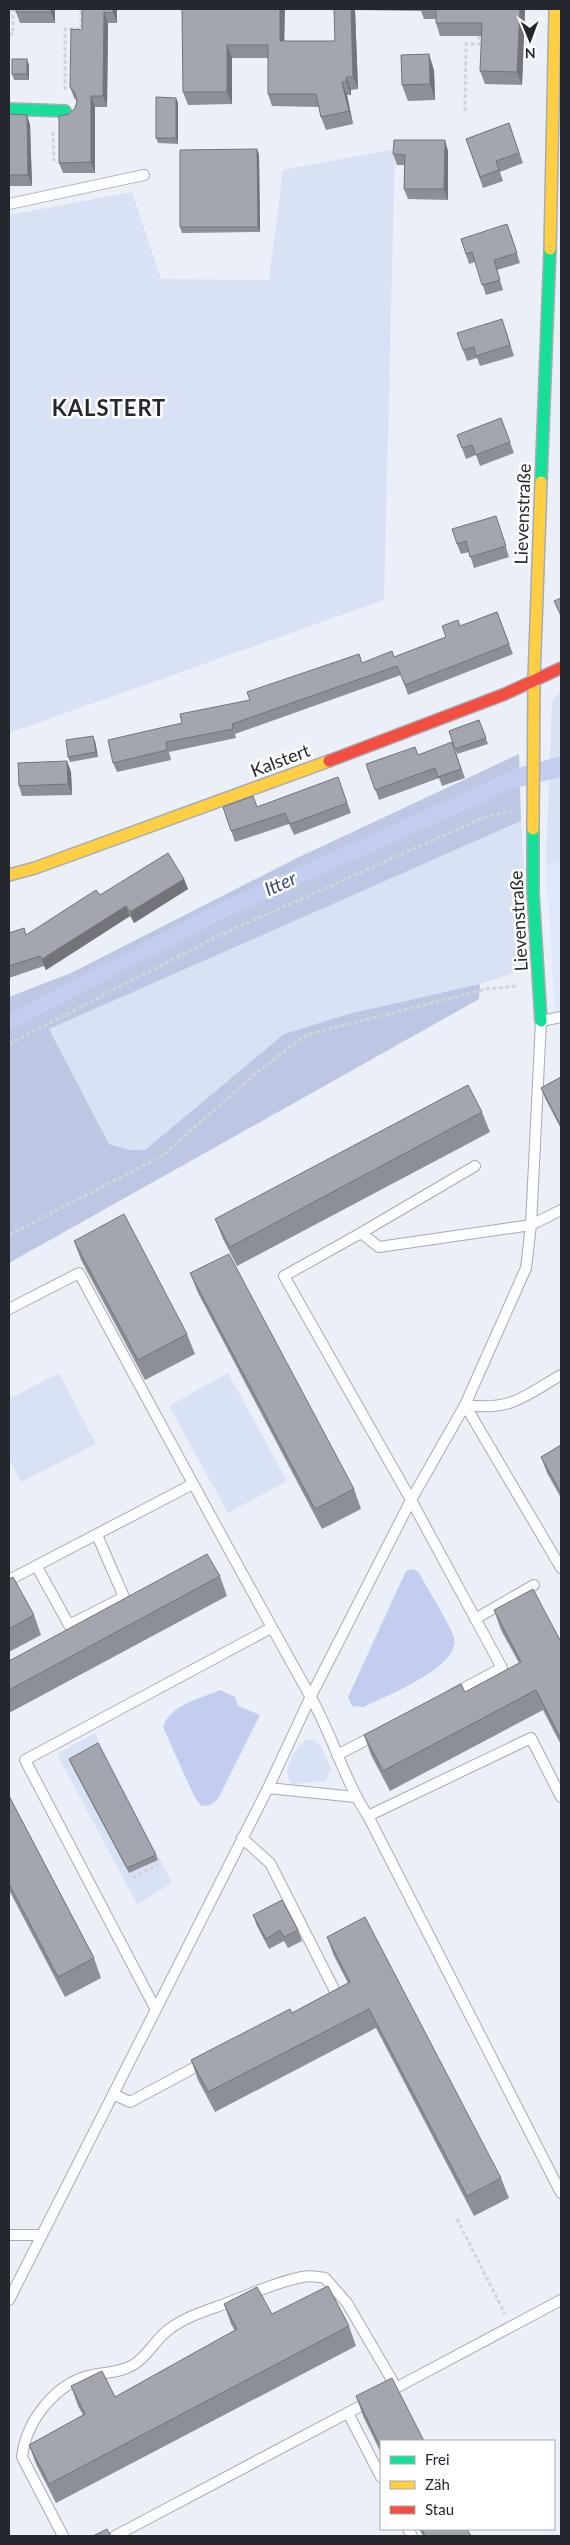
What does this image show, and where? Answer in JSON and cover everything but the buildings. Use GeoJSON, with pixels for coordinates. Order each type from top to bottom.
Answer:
{"type":"FeatureCollection","features":[{"type":"Feature","properties":{"kind":"street","name":"Lievenstraße"},"geometry":{"type":"LineString","coordinates":[[541,1021],[540,984],[532,893],[534,680],[549,281],[554,9]]}},
{"type":"Feature","properties":{"kind":"street"},"geometry":{"type":"LineString","coordinates":[[9,109],[65,111]]}},
{"type":"Feature","properties":{"kind":"street","name":"Kalstert"},"geometry":{"type":"LineString","coordinates":[[9,876],[251,790],[505,694],[561,668]]}},
{"type":"Feature","properties":{"kind":"lane"},"geometry":{"type":"LineString","coordinates":[[9,204],[144,175]]}},
{"type":"Feature","properties":{"kind":"lane"},"geometry":{"type":"LineString","coordinates":[[9,2300],[155,2008],[268,1788],[311,1696],[411,1500],[465,1405],[526,1268],[532,1225],[541,1021],[561,1018]]}},
{"type":"Feature","properties":{"kind":"lane"},"geometry":{"type":"LineString","coordinates":[[441,1700],[502,1668],[411,1500],[284,1276],[475,1166]]}},
{"type":"Feature","properties":{"kind":"lane"},"geometry":{"type":"LineString","coordinates":[[361,1232],[379,1247],[532,1225],[561,1210]]}},
{"type":"Feature","properties":{"kind":"lane"},"geometry":{"type":"LineString","coordinates":[[9,1310],[79,1273],[271,1628],[311,1696],[355,1797],[368,1816],[561,2193]]}},
{"type":"Feature","properties":{"kind":"lane"},"geometry":{"type":"LineString","coordinates":[[465,1405],[488,1408],[509,1405],[561,1375]]}},
{"type":"Feature","properties":{"kind":"lane"},"geometry":{"type":"LineString","coordinates":[[465,1405],[561,1568]]}},
{"type":"Feature","properties":{"kind":"lane"},"geometry":{"type":"LineString","coordinates":[[9,1580],[193,1484]]}},
{"type":"Feature","properties":{"kind":"lane"},"geometry":{"type":"LineString","coordinates":[[37,1567],[69,1625],[124,1596],[98,1535]]}},
{"type":"Feature","properties":{"kind":"lane"},"geometry":{"type":"LineString","coordinates":[[476,1619],[534,1585]]}},
{"type":"Feature","properties":{"kind":"lane"},"geometry":{"type":"LineString","coordinates":[[155,2008],[25,1760],[271,1628]]}},
{"type":"Feature","properties":{"kind":"lane"},"geometry":{"type":"LineString","coordinates":[[336,1755],[389,1728]]}},
{"type":"Feature","properties":{"kind":"lane"},"geometry":{"type":"LineString","coordinates":[[368,1816],[531,1738],[561,1797]]}},
{"type":"Feature","properties":{"kind":"lane"},"geometry":{"type":"LineString","coordinates":[[268,1788],[355,1797]]}},
{"type":"Feature","properties":{"kind":"lane"},"geometry":{"type":"LineString","coordinates":[[242,1838],[270,1862],[338,1997],[321,2005]]}},
{"type":"Feature","properties":{"kind":"lane"},"geometry":{"type":"LineString","coordinates":[[113,2094],[130,2102],[217,2056]]}},
{"type":"Feature","properties":{"kind":"lane"},"geometry":{"type":"LineString","coordinates":[[9,2236],[42,2235]]}},
{"type":"Feature","properties":{"kind":"lane"},"geometry":{"type":"LineString","coordinates":[[63,2536],[22,2457],[23,2443],[36,2418],[52,2397],[74,2382],[92,2375],[114,2374],[134,2365],[166,2331],[198,2313],[266,2287],[303,2277],[325,2278],[347,2303],[396,2388]]}},
{"type":"Feature","properties":{"kind":"lane"},"geometry":{"type":"LineString","coordinates":[[121,2535],[561,2300]]}},
{"type":"Feature","properties":{"kind":"lane"},"geometry":{"type":"LineString","coordinates":[[348,2413],[380,2475]]}},
{"type":"Feature","properties":{"kind":"path"},"geometry":{"type":"LineString","coordinates":[[9,34],[13,34],[13,9]]}},
{"type":"Feature","properties":{"kind":"path"},"geometry":{"type":"LineString","coordinates":[[65,111],[65,29],[81,29],[81,9]]}},
{"type":"Feature","properties":{"kind":"path"},"geometry":{"type":"LineString","coordinates":[[465,112],[466,44],[479,44],[479,26]]}},
{"type":"Feature","properties":{"kind":"path"},"geometry":{"type":"LineString","coordinates":[[52,110],[54,161]]}},
{"type":"Feature","properties":{"kind":"path"},"geometry":{"type":"LineString","coordinates":[[9,1044],[216,937],[485,817],[513,810]]}},
{"type":"Feature","properties":{"kind":"path"},"geometry":{"type":"LineString","coordinates":[[9,1235],[162,1156],[255,1074],[306,1034],[486,989],[540,984]]}},
{"type":"Feature","properties":{"kind":"path"},"geometry":{"type":"LineString","coordinates":[[142,1863],[146,1870]]}},
{"type":"Feature","properties":{"kind":"path"},"geometry":{"type":"LineString","coordinates":[[133,1878],[159,1864]]}},
{"type":"Feature","properties":{"kind":"path"},"geometry":{"type":"LineString","coordinates":[[457,2219],[511,2327]]}},
{"type":"Feature","properties":{"kind":"shaded area"},"geometry":{"type":"Polygon","coordinates":[[[395,149],[384,600],[9,733],[9,215],[132,192],[161,279],[269,280],[283,170],[395,149]]]}},
{"type":"Feature","properties":{"kind":"shaded area"},"geometry":{"type":"Polygon","coordinates":[[[561,691],[561,860],[546,865],[552,701],[561,691]]]}},
{"type":"Feature","properties":{"kind":"shaded area"},"geometry":{"type":"Polygon","coordinates":[[[519,754],[521,821],[49,1029],[109,1144],[129,1150],[145,1150],[284,1034],[348,1014],[480,984],[479,999],[9,1263],[9,997],[71,973],[297,858],[519,754]]]}},
{"type":"Feature","properties":{"kind":"shaded area"},"geometry":{"type":"Polygon","coordinates":[[[521,821],[530,968],[480,984],[348,1014],[284,1034],[145,1150],[129,1150],[109,1144],[48,1028],[521,821]]]}},
{"type":"Feature","properties":{"kind":"shaded area"},"geometry":{"type":"Polygon","coordinates":[[[561,860],[561,1008],[555,1009],[546,865],[561,860]]]}},
{"type":"Feature","properties":{"kind":"shaded area"},"geometry":{"type":"Polygon","coordinates":[[[59,1373],[96,1444],[21,1482],[9,1459],[9,1399],[59,1373]]]}},
{"type":"Feature","properties":{"kind":"shaded area"},"geometry":{"type":"Polygon","coordinates":[[[228,1373],[287,1481],[228,1513],[169,1406],[228,1373]]]}},
{"type":"Feature","properties":{"kind":"shaded area"},"geometry":{"type":"Polygon","coordinates":[[[95,1733],[172,1883],[137,1904],[57,1754],[95,1733]]]}},
{"type":"Feature","properties":{"kind":"shaded area"},"geometry":{"type":"Polygon","coordinates":[[[306,1740],[315,1740],[320,1745],[331,1768],[326,1781],[293,1784],[287,1774],[290,1761],[297,1749],[306,1740]]]}},
{"type":"Feature","properties":{"kind":"water","name":"Itter"},"geometry":{"type":"Polygon","coordinates":[[[561,756],[561,777],[515,788],[225,918],[9,1031],[9,1014],[216,905],[515,769],[561,756]]]}},
{"type":"Feature","properties":{"kind":"water"},"geometry":{"type":"Polygon","coordinates":[[[414,1569],[419,1573],[448,1623],[454,1638],[453,1649],[446,1659],[434,1670],[420,1679],[364,1707],[352,1706],[348,1697],[406,1571],[414,1569]]]}},
{"type":"Feature","properties":{"kind":"water"},"geometry":{"type":"Polygon","coordinates":[[[220,1690],[235,1697],[238,1706],[260,1715],[218,1799],[210,1805],[201,1806],[194,1796],[163,1727],[172,1713],[179,1708],[220,1690]]]}},
{"type":"Feature","properties":{"kind":"traffic: fast"},"geometry":{"type":"LineString","coordinates":[[9,109],[65,111]]}},
{"type":"Feature","properties":{"kind":"traffic: fast"},"geometry":{"type":"LineString","coordinates":[[541,482],[550,249]]}},
{"type":"Feature","properties":{"kind":"traffic: fast"},"geometry":{"type":"LineString","coordinates":[[533,829],[533,893],[541,1021]]}},
{"type":"Feature","properties":{"kind":"traffic: slow"},"geometry":{"type":"LineString","coordinates":[[550,249],[555,9]]}},
{"type":"Feature","properties":{"kind":"traffic: slow"},"geometry":{"type":"LineString","coordinates":[[533,829],[534,680],[541,482]]}},
{"type":"Feature","properties":{"kind":"traffic: slow"},"geometry":{"type":"LineString","coordinates":[[9,875],[35,868],[329,761]]}},
{"type":"Feature","properties":{"kind":"traffic: jam"},"geometry":{"type":"LineString","coordinates":[[329,761],[505,694],[561,668]]}},
{"type":"Feature","properties":{"kind":"district","name":"KALSTERT"},"geometry":{"type":"Point","coordinates":[109,407]}}]}
